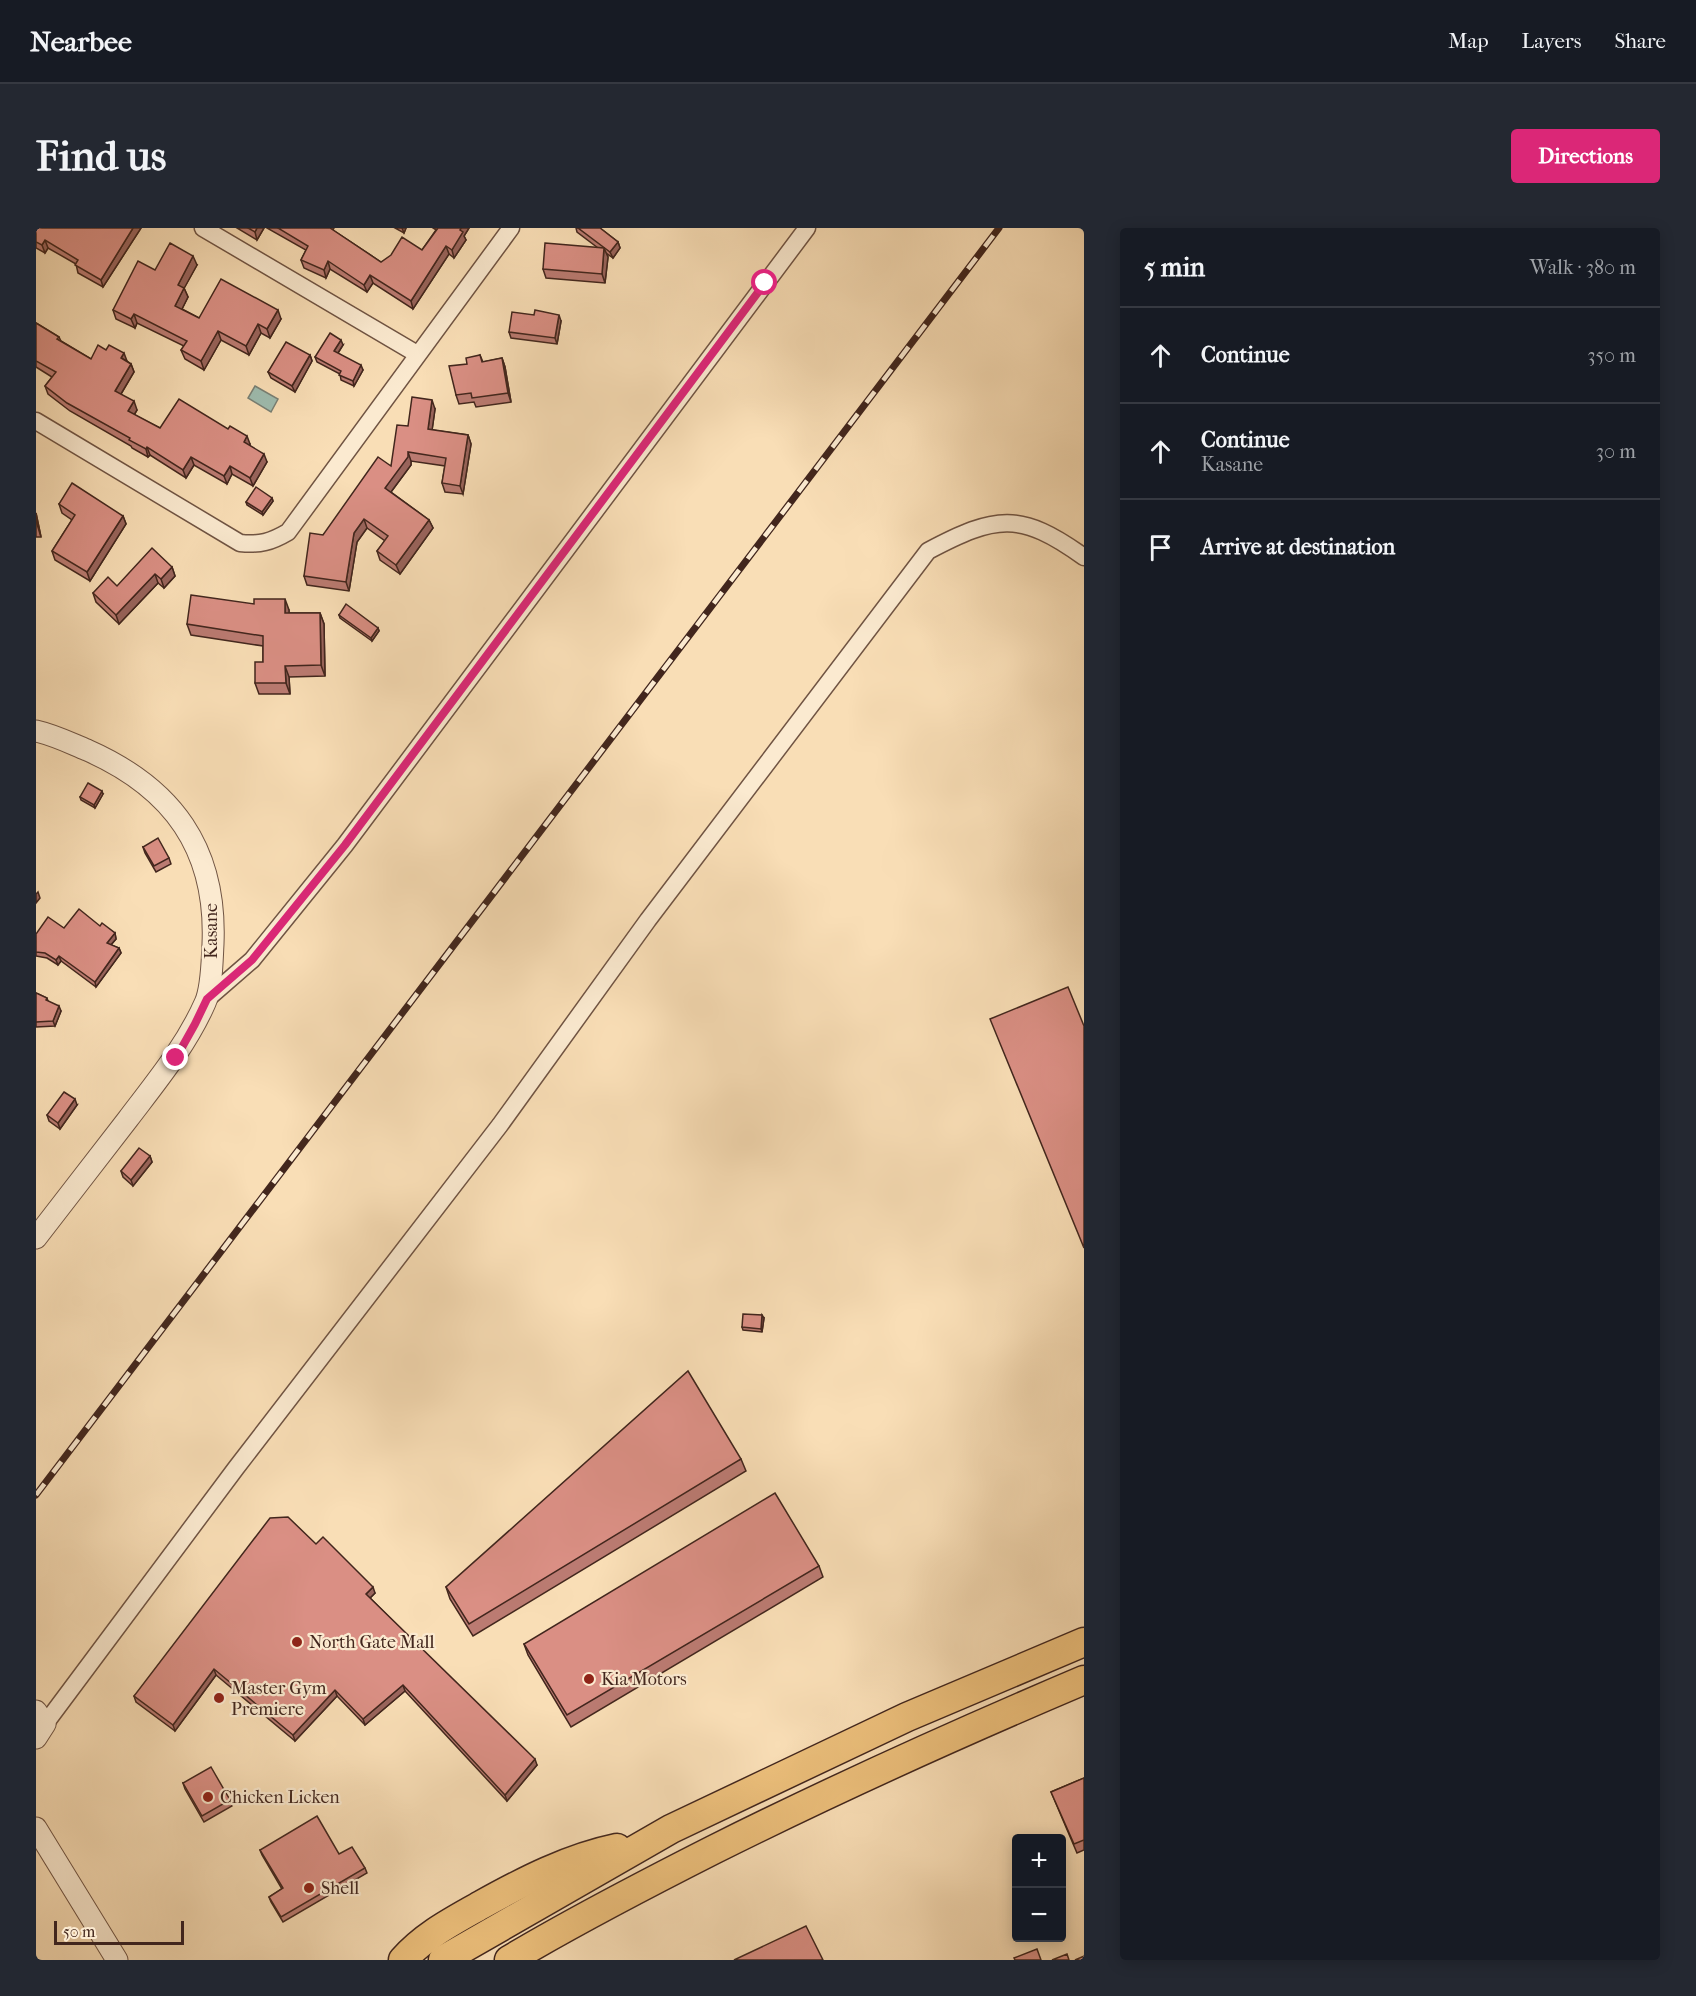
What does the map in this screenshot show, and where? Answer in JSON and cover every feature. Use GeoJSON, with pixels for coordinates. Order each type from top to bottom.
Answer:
{"type":"FeatureCollection","features":[{"type":"Feature","properties":{"kind":"highway"},"geometry":{"type":"LineString","coordinates":[[443,1960],[682,1824],[907,1717],[1084,1642]]}},
{"type":"Feature","properties":{"kind":"highway"},"geometry":{"type":"LineString","coordinates":[[510,1960],[573,1922],[809,1802],[926,1748],[1084,1680]]}},
{"type":"Feature","properties":{"kind":"highway"},"geometry":{"type":"LineString","coordinates":[[403,1960],[415,1946],[439,1929],[540,1875],[592,1853],[648,1842]]}},
{"type":"Feature","properties":{"kind":"highway"},"geometry":{"type":"LineString","coordinates":[[530,1960],[573,1922]]}},
{"type":"Feature","properties":{"kind":"street"},"geometry":{"type":"LineString","coordinates":[[203,228],[417,354]]}},
{"type":"Feature","properties":{"kind":"street"},"geometry":{"type":"LineString","coordinates":[[36,422],[240,543],[256,545],[272,541],[288,531],[511,228]]}},
{"type":"Feature","properties":{"kind":"street"},"geometry":{"type":"LineString","coordinates":[[207,999],[252,960],[345,845],[807,228]]}},
{"type":"Feature","properties":{"kind":"street"},"geometry":{"type":"LineString","coordinates":[[39,1724],[500,1125],[648,921],[928,551],[949,540],[997,523],[1017,522],[1040,530],[1084,557]]}},
{"type":"Feature","properties":{"kind":"street","name":"Kasane"},"geometry":{"type":"LineString","coordinates":[[36,731],[107,759],[153,789],[184,824],[201,856],[211,899],[214,934],[207,999],[176,1058],[36,1238]]}},
{"type":"Feature","properties":{"kind":"street"},"geometry":{"type":"LineString","coordinates":[[36,1828],[117,1960]]}},
{"type":"Feature","properties":{"kind":"shaded area"},"geometry":{"type":"Polygon","coordinates":[[[255,386],[278,399],[271,412],[248,398],[255,386]]]}},
{"type":"Feature","properties":{"kind":"building"},"geometry":{"type":"Polygon","coordinates":[[[36,228],[133,228],[101,280],[75,265],[78,260],[45,240],[42,245],[36,242],[36,228]]]}},
{"type":"Feature","properties":{"kind":"building"},"geometry":{"type":"Polygon","coordinates":[[[278,228],[330,228],[381,262],[391,255],[402,237],[422,250],[438,228],[461,228],[463,232],[452,250],[446,246],[411,301],[370,275],[364,285],[328,261],[324,270],[301,260],[308,246],[278,228]]]}},
{"type":"Feature","properties":{"kind":"building"},"geometry":{"type":"Polygon","coordinates":[[[578,228],[600,228],[618,242],[610,252],[578,228]]]}},
{"type":"Feature","properties":{"kind":"building"},"geometry":{"type":"Polygon","coordinates":[[[170,243],[193,256],[178,285],[184,288],[175,306],[199,318],[221,279],[278,310],[267,329],[258,324],[246,346],[218,331],[201,361],[181,350],[187,341],[134,314],[131,319],[113,310],[138,261],[155,270],[170,243]]]}},
{"type":"Feature","properties":{"kind":"building"},"geometry":{"type":"Polygon","coordinates":[[[545,243],[604,248],[602,274],[543,269],[545,243]]]}},
{"type":"Feature","properties":{"kind":"building"},"geometry":{"type":"Polygon","coordinates":[[[535,310],[559,315],[555,338],[509,332],[512,312],[534,315],[535,310]]]}},
{"type":"Feature","properties":{"kind":"building"},"geometry":{"type":"Polygon","coordinates":[[[36,323],[59,337],[57,339],[91,359],[98,345],[106,350],[109,345],[124,353],[121,358],[131,364],[115,391],[134,401],[128,411],[160,428],[179,399],[228,429],[230,426],[247,436],[244,442],[264,454],[250,478],[230,466],[224,476],[191,457],[183,470],[147,447],[146,449],[129,440],[130,438],[67,403],[45,386],[56,372],[36,361],[36,323]]]}},
{"type":"Feature","properties":{"kind":"building"},"geometry":{"type":"Polygon","coordinates":[[[330,333],[341,340],[334,351],[361,365],[353,381],[339,375],[341,371],[315,357],[330,333]]]}},
{"type":"Feature","properties":{"kind":"building"},"geometry":{"type":"Polygon","coordinates":[[[286,342],[310,355],[292,386],[268,372],[286,342]]]}},
{"type":"Feature","properties":{"kind":"building"},"geometry":{"type":"Polygon","coordinates":[[[480,355],[482,362],[502,358],[508,393],[472,398],[471,393],[456,395],[449,366],[467,364],[466,358],[480,355]]]}},
{"type":"Feature","properties":{"kind":"building"},"geometry":{"type":"Polygon","coordinates":[[[412,397],[432,400],[428,429],[468,435],[460,486],[442,483],[446,458],[408,452],[408,457],[385,488],[429,520],[396,565],[377,551],[388,536],[364,519],[354,533],[346,582],[304,576],[310,533],[323,535],[378,457],[391,466],[397,425],[408,426],[412,397]]]}},
{"type":"Feature","properties":{"kind":"building"},"geometry":{"type":"Polygon","coordinates":[[[72,483],[123,516],[87,572],[52,551],[75,515],[59,504],[72,483]]]}},
{"type":"Feature","properties":{"kind":"building"},"geometry":{"type":"Polygon","coordinates":[[[256,487],[272,498],[262,512],[246,502],[256,487]]]}},
{"type":"Feature","properties":{"kind":"building"},"geometry":{"type":"Polygon","coordinates":[[[152,548],[172,567],[161,579],[155,574],[116,615],[93,593],[108,577],[117,586],[152,548]]]}},
{"type":"Feature","properties":{"kind":"building"},"geometry":{"type":"Polygon","coordinates":[[[191,595],[254,604],[254,599],[285,599],[285,613],[320,613],[321,665],[285,666],[286,683],[255,683],[255,662],[263,662],[263,636],[187,624],[191,595]]]}},
{"type":"Feature","properties":{"kind":"building"},"geometry":{"type":"Polygon","coordinates":[[[346,604],[378,628],[371,638],[339,615],[346,604]]]}},
{"type":"Feature","properties":{"kind":"building"},"geometry":{"type":"Polygon","coordinates":[[[88,783],[102,791],[94,805],[80,797],[88,783]]]}},
{"type":"Feature","properties":{"kind":"building"},"geometry":{"type":"Polygon","coordinates":[[[158,838],[169,858],[154,866],[143,847],[158,838]]]}},
{"type":"Feature","properties":{"kind":"building"},"geometry":{"type":"Polygon","coordinates":[[[79,909],[100,926],[102,923],[115,933],[107,943],[119,948],[95,982],[59,956],[56,960],[45,953],[36,952],[36,934],[48,917],[64,928],[79,909]]]}},
{"type":"Feature","properties":{"kind":"building"},"geometry":{"type":"Polygon","coordinates":[[[1068,987],[1084,1026],[1084,1248],[990,1019],[1068,987]]]}},
{"type":"Feature","properties":{"kind":"building"},"geometry":{"type":"Polygon","coordinates":[[[36,993],[59,1006],[53,1021],[36,1022],[36,993]]]}},
{"type":"Feature","properties":{"kind":"building"},"geometry":{"type":"Polygon","coordinates":[[[64,1092],[75,1099],[58,1123],[47,1115],[64,1092]]]}},
{"type":"Feature","properties":{"kind":"building"},"geometry":{"type":"Polygon","coordinates":[[[139,1148],[150,1156],[131,1180],[121,1171],[139,1148]]]}},
{"type":"Feature","properties":{"kind":"building"},"geometry":{"type":"Polygon","coordinates":[[[743,1314],[762,1315],[761,1329],[742,1327],[743,1314]]]}},
{"type":"Feature","properties":{"kind":"building"},"geometry":{"type":"Polygon","coordinates":[[[688,1371],[741,1459],[469,1624],[446,1587],[688,1371]]]}},
{"type":"Feature","properties":{"kind":"building"},"geometry":{"type":"Polygon","coordinates":[[[775,1493],[819,1566],[567,1715],[524,1644],[775,1493]]]}},
{"type":"Feature","properties":{"kind":"building","name":"North Gate Mall"},"geometry":{"type":"Polygon","coordinates":[[[288,1517],[316,1544],[323,1537],[373,1587],[366,1594],[535,1759],[505,1795],[403,1685],[363,1719],[335,1690],[293,1735],[214,1669],[173,1725],[134,1696],[270,1518],[288,1517]]]}},
{"type":"Feature","properties":{"kind":"building"},"geometry":{"type":"Polygon","coordinates":[[[211,1767],[230,1800],[202,1816],[183,1783],[211,1767]]]}},
{"type":"Feature","properties":{"kind":"building"},"geometry":{"type":"Polygon","coordinates":[[[1084,1778],[1084,1840],[1074,1844],[1051,1792],[1084,1778]]]}},
{"type":"Feature","properties":{"kind":"building"},"geometry":{"type":"Polygon","coordinates":[[[317,1816],[339,1854],[352,1847],[365,1868],[281,1917],[269,1897],[283,1888],[260,1850],[317,1816]]]}},
{"type":"Feature","properties":{"kind":"building"},"geometry":{"type":"Polygon","coordinates":[[[806,1926],[823,1960],[734,1960],[806,1926]]]}},
{"type":"Feature","properties":{"kind":"building"},"geometry":{"type":"Polygon","coordinates":[[[1037,1949],[1041,1960],[1015,1960],[1014,1958],[1037,1949]]]}},
{"type":"Feature","properties":{"kind":"building"},"geometry":{"type":"Polygon","coordinates":[[[1067,1954],[1069,1960],[1052,1960],[1067,1954]]]}},
{"type":"Feature","properties":{"kind":"railway"},"geometry":{"type":"LineString","coordinates":[[36,1495],[999,228]]}},
{"type":"Feature","properties":{"kind":"place","name":"North Gate Mall"},"geometry":{"type":"Point","coordinates":[297,1642]}},
{"type":"Feature","properties":{"kind":"place","name":"Kia Motors"},"geometry":{"type":"Point","coordinates":[589,1679]}},
{"type":"Feature","properties":{"kind":"place","name":"Master Gym Premiere"},"geometry":{"type":"Point","coordinates":[219,1698]}},
{"type":"Feature","properties":{"kind":"place","name":"Chicken Licken"},"geometry":{"type":"Point","coordinates":[208,1797]}},
{"type":"Feature","properties":{"kind":"place","name":"Shell"},"geometry":{"type":"Point","coordinates":[309,1888]}},
{"type":"Feature","properties":{"kind":"route"},"geometry":{"type":"LineString","coordinates":[[176,1058],[207,999],[252,960],[345,845],[765,283]]}}]}
